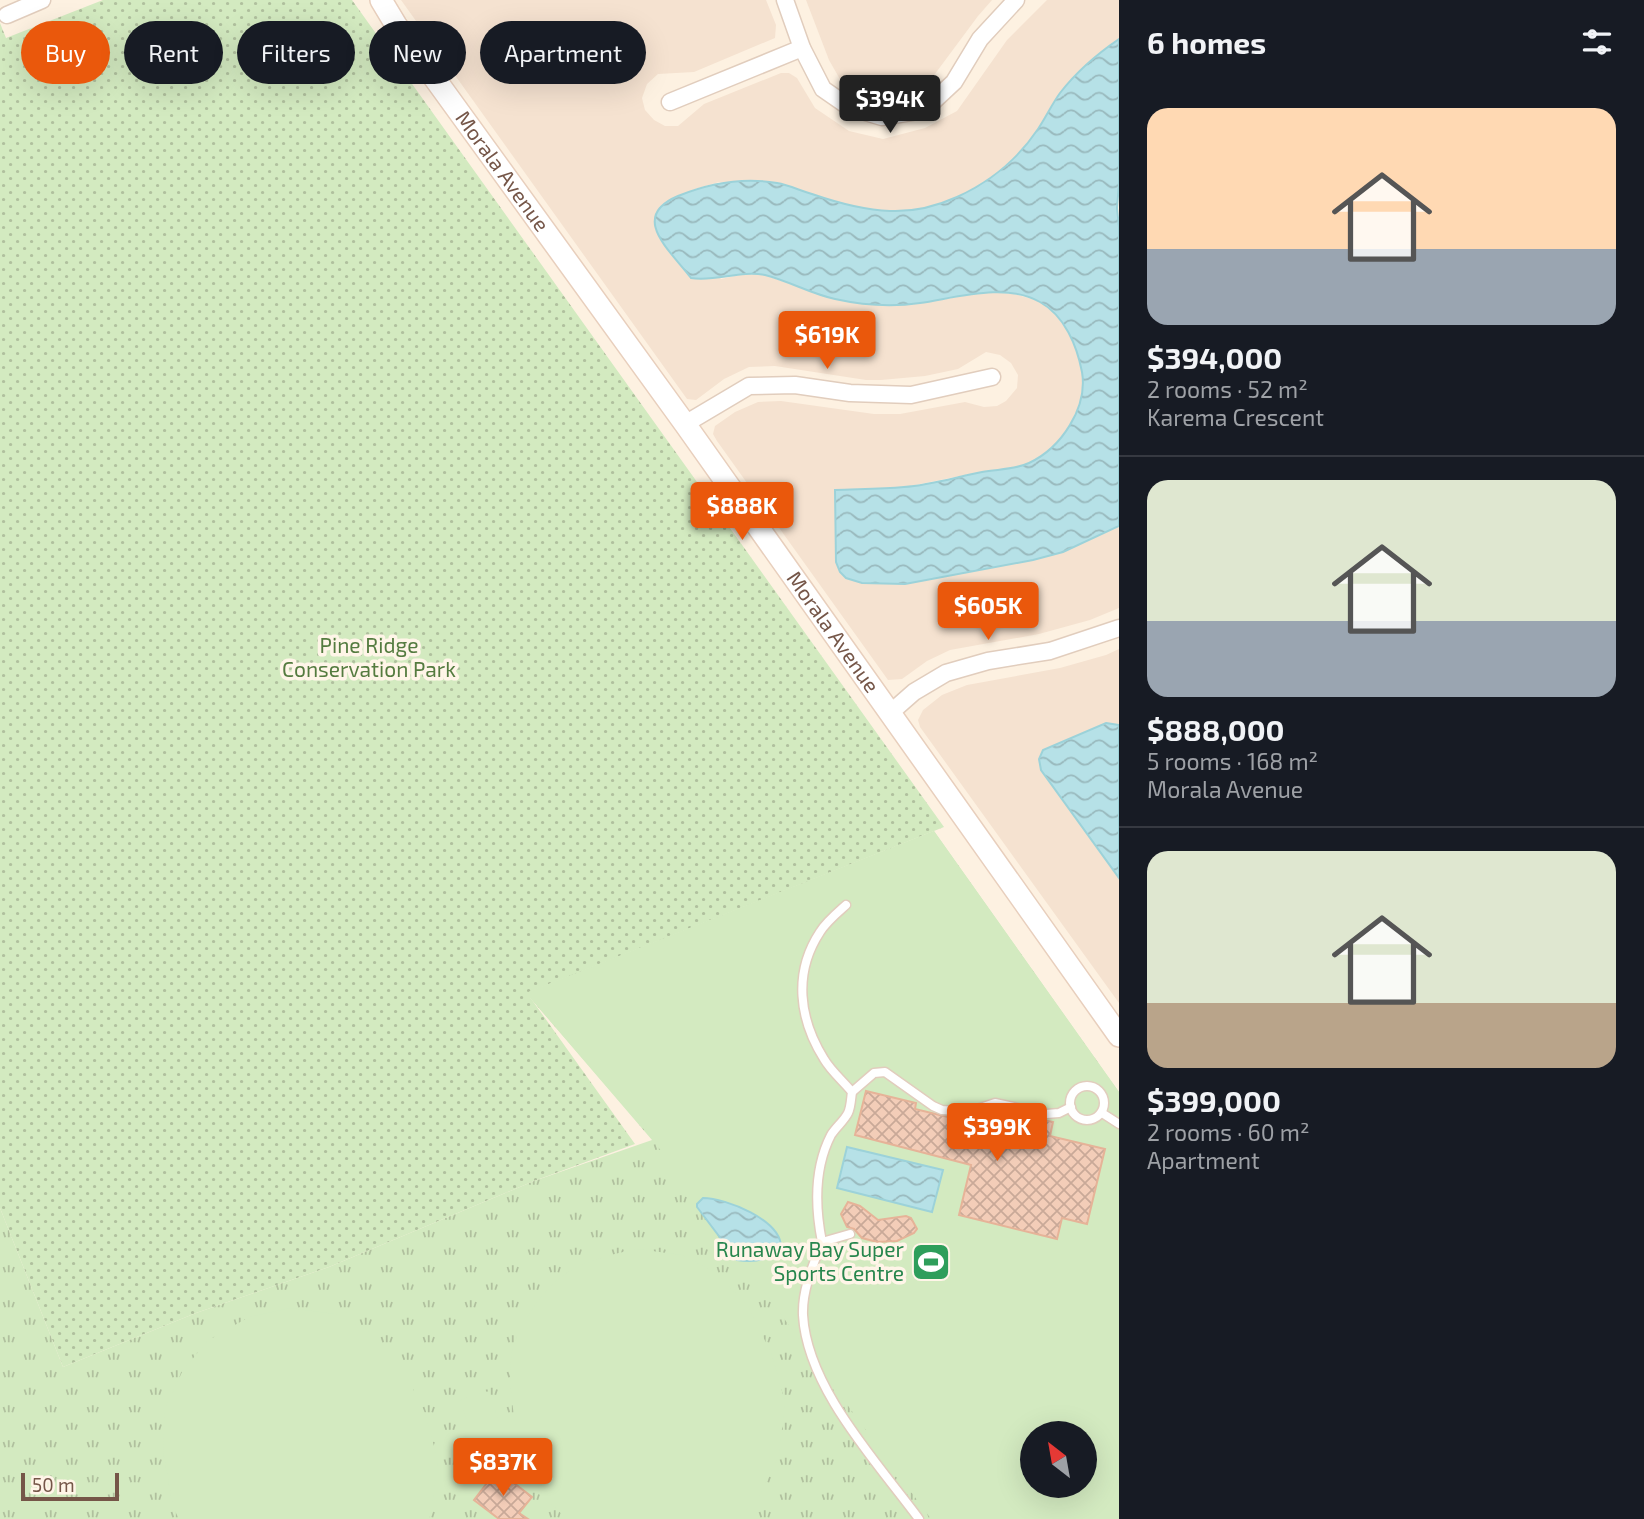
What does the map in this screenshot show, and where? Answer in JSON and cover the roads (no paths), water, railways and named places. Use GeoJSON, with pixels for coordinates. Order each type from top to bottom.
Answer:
{"type":"FeatureCollection","features":[{"type":"Feature","properties":{"kind":"street"},"geometry":{"type":"LineString","coordinates":[[7,15],[42,0]]}},
{"type":"Feature","properties":{"kind":"street","name":"Morala Avenue"},"geometry":{"type":"LineString","coordinates":[[375,0],[393,21]]}},
{"type":"Feature","properties":{"kind":"street","name":"Morala Avenue"},"geometry":{"type":"LineString","coordinates":[[381,0],[394,21]]}},
{"type":"Feature","properties":{"kind":"street"},"geometry":{"type":"LineString","coordinates":[[785,0],[802,48],[823,89],[849,107],[882,117],[924,110],[954,82],[980,39],[1016,0]]}},
{"type":"Feature","properties":{"kind":"street"},"geometry":{"type":"LineString","coordinates":[[670,102],[802,48]]}},
{"type":"Feature","properties":{"kind":"street","name":"Morala Avenue"},"geometry":{"type":"LineString","coordinates":[[439,84],[685,424],[1119,1036]]}},
{"type":"Feature","properties":{"kind":"street"},"geometry":{"type":"LineString","coordinates":[[685,424],[749,386],[795,385],[850,393],[911,395],[992,377]]}},
{"type":"Feature","properties":{"kind":"street"},"geometry":{"type":"LineString","coordinates":[[889,714],[921,687],[946,673],[988,661],[1050,652],[1119,628]]}},
{"type":"Feature","properties":{"kind":"lane"},"geometry":{"type":"LineString","coordinates":[[846,905],[820,930],[806,960],[802,989],[807,1026],[825,1061],[852,1091]]}},
{"type":"Feature","properties":{"kind":"lane"},"geometry":{"type":"LineString","coordinates":[[919,1519],[838,1410],[820,1380],[803,1315],[806,1285],[822,1242],[817,1215],[817,1192],[822,1160],[832,1135],[848,1113],[852,1091],[874,1073],[885,1072],[942,1110],[968,1112],[995,1103],[1046,1114],[1059,1113],[1071,1107]]}},
{"type":"Feature","properties":{"kind":"lane"},"geometry":{"type":"LineString","coordinates":[[1088,1086],[1100,1091],[1105,1103],[1102,1113],[1091,1120],[1076,1116],[1071,1107],[1074,1093],[1088,1086]]}},
{"type":"Feature","properties":{"kind":"lane"},"geometry":{"type":"LineString","coordinates":[[1102,1113],[1119,1124]]}},
{"type":"Feature","properties":{"kind":"lane"},"geometry":{"type":"LineString","coordinates":[[822,1242],[850,1234]]}},
{"type":"Feature","properties":{"kind":"water"},"geometry":{"type":"Polygon","coordinates":[[[1119,39],[1119,526],[1063,552],[1033,560],[905,584],[862,583],[846,578],[836,562],[835,490],[924,485],[1018,467],[1052,448],[1076,413],[1083,386],[1077,352],[1063,323],[1040,302],[1012,293],[980,293],[910,304],[878,305],[826,297],[765,275],[691,278],[658,235],[656,214],[663,204],[678,196],[739,181],[781,184],[860,208],[880,210],[916,209],[949,200],[981,184],[1012,160],[1030,140],[1067,85],[1088,63],[1119,39]]]}},
{"type":"Feature","properties":{"kind":"water"},"geometry":{"type":"Polygon","coordinates":[[[1106,723],[1119,725],[1119,878],[1041,770],[1039,759],[1043,750],[1106,723]]]}},
{"type":"Feature","properties":{"kind":"water"},"geometry":{"type":"Polygon","coordinates":[[[847,1147],[943,1170],[932,1212],[837,1188],[847,1147]]]}},
{"type":"Feature","properties":{"kind":"water"},"geometry":{"type":"Polygon","coordinates":[[[703,1198],[725,1202],[751,1212],[772,1228],[779,1237],[781,1247],[761,1260],[737,1260],[697,1207],[703,1198]]]}},
{"type":"Feature","properties":{"kind":"place","name":"Runaway Bay Super Sports Centre"},"geometry":{"type":"Point","coordinates":[931,1262]}},
{"type":"Feature","properties":{"kind":"park label","name":"Pine Ridge Conservation Park"},"geometry":{"type":"Point","coordinates":[369,658]}}]}
